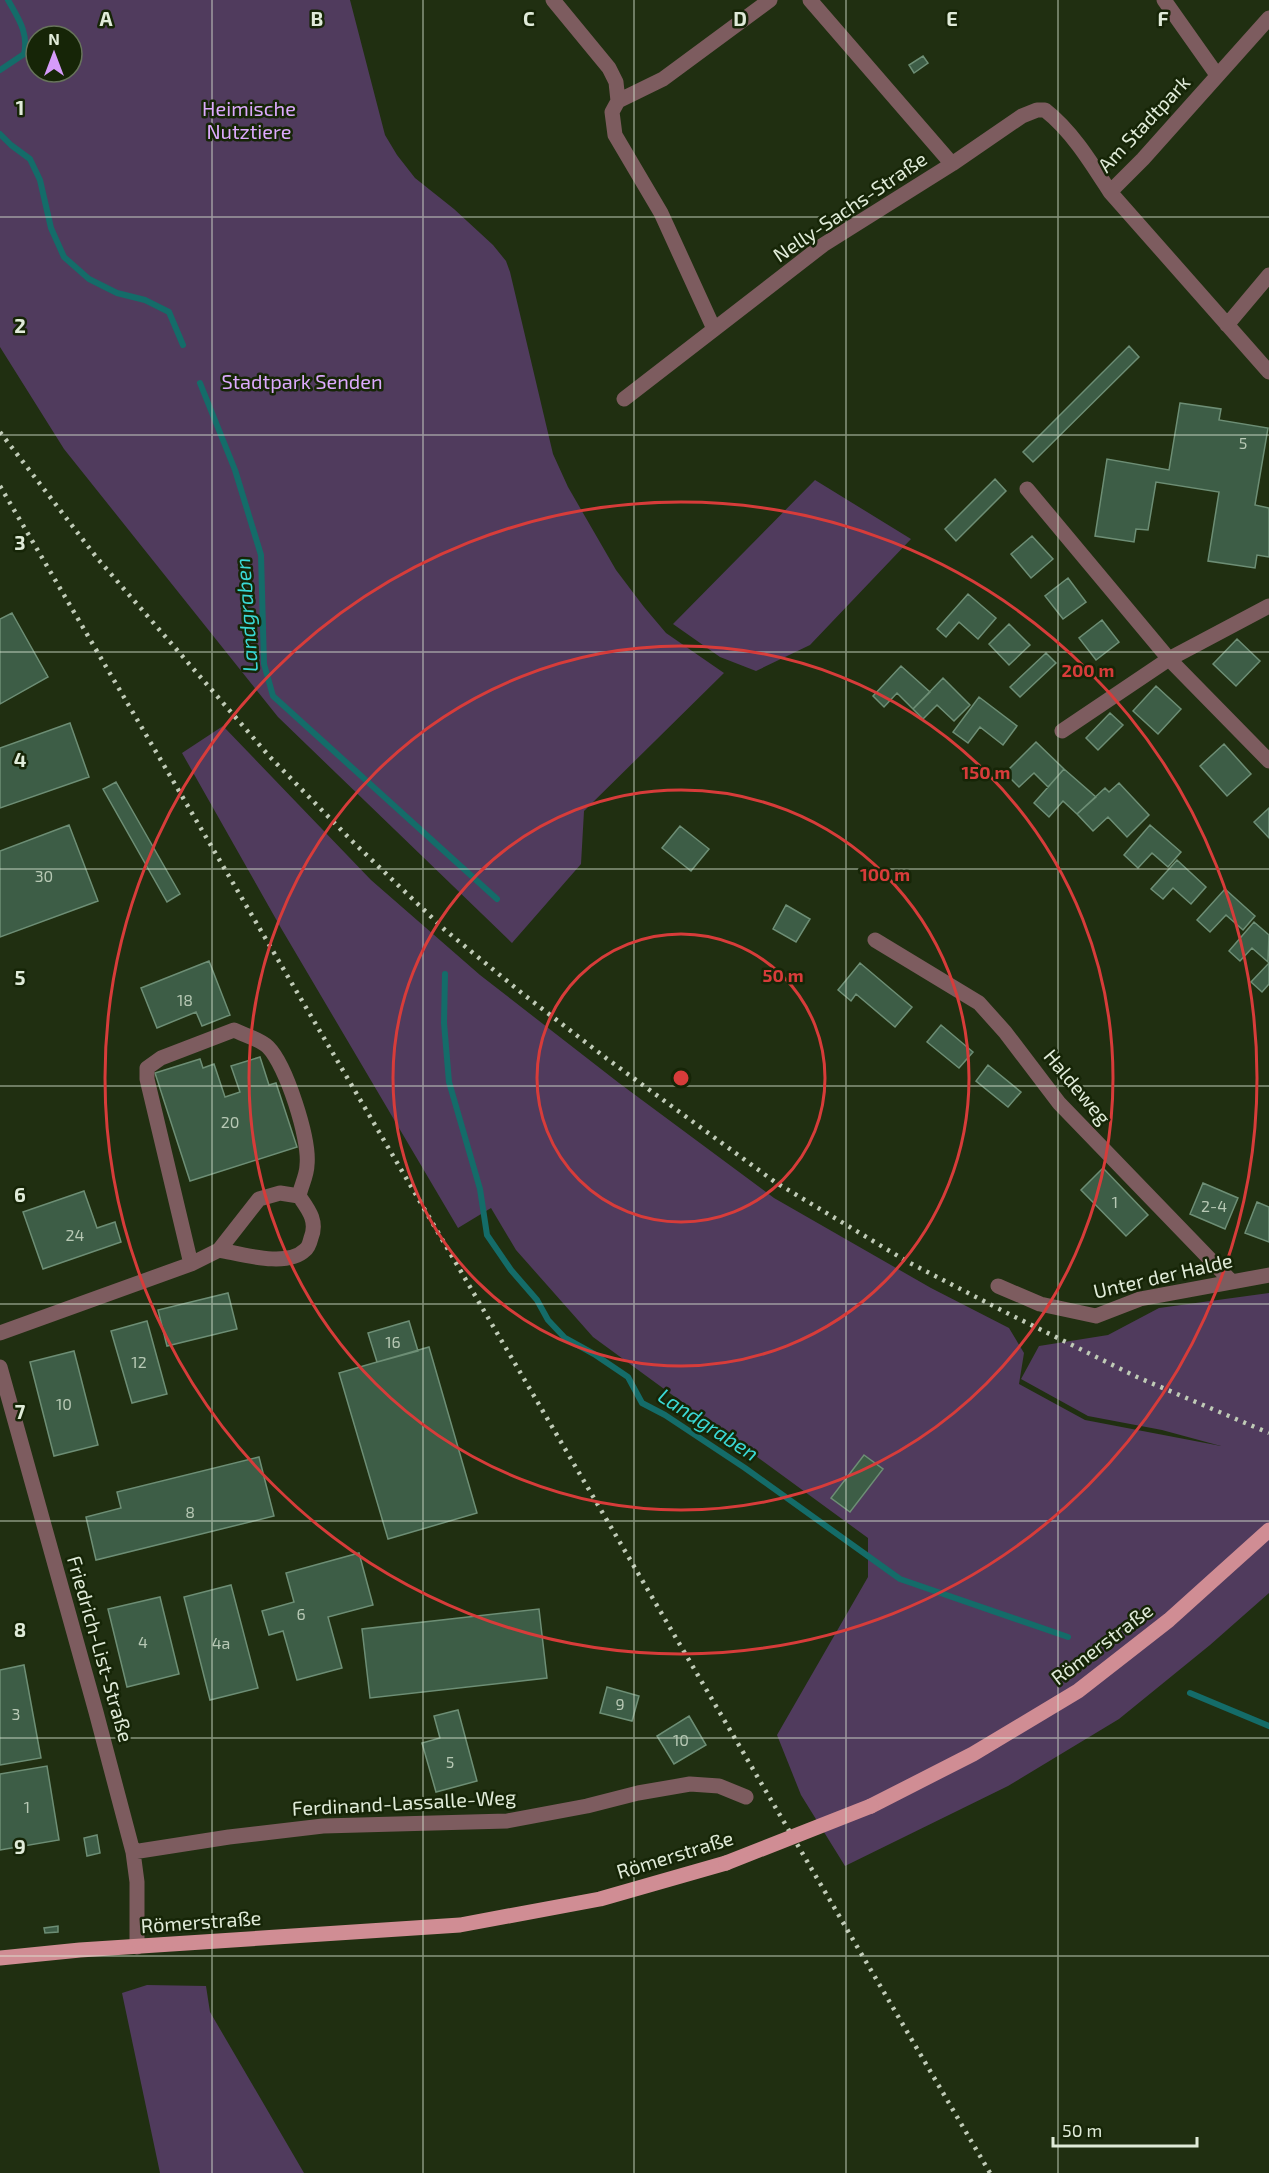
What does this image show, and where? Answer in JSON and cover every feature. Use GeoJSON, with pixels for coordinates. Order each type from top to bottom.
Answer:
{"type":"FeatureCollection","features":[{"type":"Feature","properties":{"kind":"main road","name":"Römerstraße"},"geometry":{"type":"LineString","coordinates":[[0,1958],[460,1926],[600,1899],[726,1863],[871,1806],[973,1754],[1078,1691],[1170,1620],[1269,1530]]}},
{"type":"Feature","properties":{"kind":"street"},"geometry":{"type":"LineString","coordinates":[[553,0],[609,68],[616,82],[618,101],[612,112],[615,135],[661,213],[714,329]]}},
{"type":"Feature","properties":{"kind":"street"},"geometry":{"type":"LineString","coordinates":[[618,101],[663,79],[771,0]]}},
{"type":"Feature","properties":{"kind":"street","name":"Nelly-Sachs-Straße"},"geometry":{"type":"LineString","coordinates":[[810,0],[952,164]]}},
{"type":"Feature","properties":{"kind":"street"},"geometry":{"type":"LineString","coordinates":[[1164,0],[1217,75]]}},
{"type":"Feature","properties":{"kind":"street","name":"Am Stadtpark"},"geometry":{"type":"LineString","coordinates":[[1269,18],[1143,159],[1110,192],[1269,372]]}},
{"type":"Feature","properties":{"kind":"street","name":"Nelly-Sachs-Straße"},"geometry":{"type":"LineString","coordinates":[[624,399],[823,245],[952,164],[1022,116],[1037,110],[1045,110],[1054,117],[1089,159],[1110,192]]}},
{"type":"Feature","properties":{"kind":"street"},"geometry":{"type":"LineString","coordinates":[[1227,325],[1269,275]]}},
{"type":"Feature","properties":{"kind":"street"},"geometry":{"type":"LineString","coordinates":[[1027,489],[1169,659],[1269,761]]}},
{"type":"Feature","properties":{"kind":"street"},"geometry":{"type":"LineString","coordinates":[[1062,731],[1169,659],[1269,606]]}},
{"type":"Feature","properties":{"kind":"street","name":"Haldeweg"},"geometry":{"type":"LineString","coordinates":[[875,940],[978,1004],[1005,1032],[1067,1111],[1231,1281]]}},
{"type":"Feature","properties":{"kind":"street"},"geometry":{"type":"LineString","coordinates":[[191,1264],[147,1079],[147,1068],[161,1058],[234,1030],[267,1045],[280,1062],[292,1092],[305,1143],[308,1165],[298,1196]]}},
{"type":"Feature","properties":{"kind":"street"},"geometry":{"type":"LineString","coordinates":[[0,1333],[191,1264],[219,1250],[260,1198],[280,1193],[298,1196],[311,1213],[314,1231],[306,1250],[293,1257],[278,1260],[219,1250]]}},
{"type":"Feature","properties":{"kind":"street","name":"Unter der Halde"},"geometry":{"type":"LineString","coordinates":[[998,1286],[1040,1304],[1096,1316],[1140,1299],[1269,1275]]}},
{"type":"Feature","properties":{"kind":"street","name":"Friedrich-List-Straße"},"geometry":{"type":"LineString","coordinates":[[0,1367],[133,1852],[137,1882],[137,1947]]}},
{"type":"Feature","properties":{"kind":"street","name":"Ferdinand-Lassalle-Weg"},"geometry":{"type":"LineString","coordinates":[[133,1852],[229,1837],[323,1826],[507,1821],[690,1784],[718,1786],[746,1797]]}},
{"type":"Feature","properties":{"kind":"green space","name":"Stadtpark Senden"},"geometry":{"type":"Polygon","coordinates":[[[0,0],[350,0],[385,135],[415,178],[454,209],[493,245],[506,261],[553,454],[568,487],[616,570],[644,607],[666,633],[724,673],[584,811],[581,864],[512,943],[278,717],[64,449],[0,347],[0,0]]]}},
{"type":"Feature","properties":{"kind":"green space"},"geometry":{"type":"Polygon","coordinates":[[[815,480],[911,539],[810,645],[756,671],[720,657],[673,624],[815,480]]]}},
{"type":"Feature","properties":{"kind":"green space"},"geometry":{"type":"Polygon","coordinates":[[[223,726],[371,880],[480,975],[619,1083],[774,1198],[931,1288],[1009,1328],[1024,1353],[1019,1384],[1085,1420],[1221,1446],[1162,1430],[1088,1416],[1021,1379],[1039,1346],[1108,1335],[1159,1308],[1269,1293],[1269,1593],[1210,1645],[1119,1719],[1008,1786],[845,1866],[801,1795],[777,1735],[868,1577],[868,1538],[593,1337],[516,1250],[491,1208],[458,1228],[281,928],[182,753],[223,726]]]}},
{"type":"Feature","properties":{"kind":"green space"},"geometry":{"type":"Polygon","coordinates":[[[147,1985],[206,1986],[210,2012],[304,2173],[160,2173],[122,1993],[147,1985]]]}},
{"type":"Feature","properties":{"kind":"building"},"geometry":{"type":"Polygon","coordinates":[[[923,56],[928,63],[914,73],[909,65],[923,56]]]}},
{"type":"Feature","properties":{"kind":"building"},"geometry":{"type":"Polygon","coordinates":[[[1129,346],[1139,357],[1033,462],[1023,452],[1129,346]]]}},
{"type":"Feature","properties":{"kind":"building"},"geometry":{"type":"Polygon","coordinates":[[[1180,403],[1221,409],[1219,420],[1268,428],[1255,505],[1269,508],[1269,557],[1257,555],[1255,568],[1208,561],[1219,492],[1156,482],[1148,530],[1136,529],[1134,542],[1095,536],[1107,459],[1169,470],[1180,403]]]}},
{"type":"Feature","properties":{"kind":"building"},"geometry":{"type":"Polygon","coordinates":[[[995,479],[1006,491],[956,541],[945,529],[995,479]]]}},
{"type":"Feature","properties":{"kind":"building"},"geometry":{"type":"Polygon","coordinates":[[[1032,536],[1053,559],[1031,578],[1011,554],[1032,536]]]}},
{"type":"Feature","properties":{"kind":"building"},"geometry":{"type":"Polygon","coordinates":[[[1068,578],[1086,602],[1063,619],[1045,596],[1068,578]]]}},
{"type":"Feature","properties":{"kind":"building"},"geometry":{"type":"Polygon","coordinates":[[[968,594],[996,618],[978,639],[959,622],[946,637],[937,629],[968,594]]]}},
{"type":"Feature","properties":{"kind":"building"},"geometry":{"type":"Polygon","coordinates":[[[12,613],[48,677],[0,704],[0,619],[12,613]]]}},
{"type":"Feature","properties":{"kind":"building"},"geometry":{"type":"Polygon","coordinates":[[[1102,620],[1119,642],[1096,660],[1079,638],[1102,620]]]}},
{"type":"Feature","properties":{"kind":"building"},"geometry":{"type":"Polygon","coordinates":[[[1009,624],[1030,645],[1009,665],[989,644],[1009,624]]]}},
{"type":"Feature","properties":{"kind":"building"},"geometry":{"type":"Polygon","coordinates":[[[1237,639],[1260,661],[1236,686],[1213,664],[1237,639]]]}},
{"type":"Feature","properties":{"kind":"building"},"geometry":{"type":"Polygon","coordinates":[[[1046,653],[1056,663],[1020,697],[1010,687],[1046,653]]]}},
{"type":"Feature","properties":{"kind":"building"},"geometry":{"type":"Polygon","coordinates":[[[901,666],[930,692],[913,709],[897,693],[884,707],[873,696],[901,666]]]}},
{"type":"Feature","properties":{"kind":"building"},"geometry":{"type":"Polygon","coordinates":[[[943,678],[970,705],[954,721],[937,705],[923,719],[913,709],[943,678]]]}},
{"type":"Feature","properties":{"kind":"building"},"geometry":{"type":"Polygon","coordinates":[[[1156,686],[1181,709],[1158,734],[1133,711],[1156,686]]]}},
{"type":"Feature","properties":{"kind":"building"},"geometry":{"type":"Polygon","coordinates":[[[979,697],[1017,726],[1003,745],[980,727],[968,743],[953,732],[979,697]]]}},
{"type":"Feature","properties":{"kind":"building"},"geometry":{"type":"Polygon","coordinates":[[[1110,713],[1123,725],[1098,750],[1086,738],[1110,713]]]}},
{"type":"Feature","properties":{"kind":"building"},"geometry":{"type":"Polygon","coordinates":[[[70,723],[89,777],[0,808],[0,748],[70,723]]]}},
{"type":"Feature","properties":{"kind":"building"},"geometry":{"type":"Polygon","coordinates":[[[1036,742],[1064,769],[1048,787],[1034,773],[1019,787],[1005,773],[1036,742]]]}},
{"type":"Feature","properties":{"kind":"building"},"geometry":{"type":"Polygon","coordinates":[[[1224,744],[1251,774],[1227,796],[1200,766],[1224,744]]]}},
{"type":"Feature","properties":{"kind":"building"},"geometry":{"type":"Polygon","coordinates":[[[1064,769],[1096,797],[1077,814],[1063,801],[1049,817],[1034,803],[1064,769]]]}},
{"type":"Feature","properties":{"kind":"building"},"geometry":{"type":"Polygon","coordinates":[[[116,782],[180,894],[167,902],[103,789],[116,782]]]}},
{"type":"Feature","properties":{"kind":"building"},"geometry":{"type":"Polygon","coordinates":[[[1119,783],[1149,815],[1127,837],[1108,817],[1093,831],[1077,814],[1105,788],[1109,792],[1119,783]]]}},
{"type":"Feature","properties":{"kind":"building"},"geometry":{"type":"Polygon","coordinates":[[[1269,808],[1269,838],[1254,822],[1269,808]]]}},
{"type":"Feature","properties":{"kind":"building"},"geometry":{"type":"Polygon","coordinates":[[[69,825],[98,901],[0,937],[0,851],[69,825]]]}},
{"type":"Feature","properties":{"kind":"building"},"geometry":{"type":"Polygon","coordinates":[[[1150,825],[1181,852],[1168,867],[1152,853],[1138,868],[1124,855],[1150,825]]]}},
{"type":"Feature","properties":{"kind":"building"},"geometry":{"type":"Polygon","coordinates":[[[680,826],[709,849],[691,871],[662,848],[680,826]]]}},
{"type":"Feature","properties":{"kind":"building"},"geometry":{"type":"Polygon","coordinates":[[[1177,860],[1206,887],[1191,904],[1173,888],[1163,899],[1151,889],[1177,860]]]}},
{"type":"Feature","properties":{"kind":"building"},"geometry":{"type":"Polygon","coordinates":[[[1225,889],[1255,916],[1243,930],[1226,915],[1210,932],[1197,920],[1225,889]]]}},
{"type":"Feature","properties":{"kind":"building"},"geometry":{"type":"Polygon","coordinates":[[[786,905],[810,919],[796,942],[773,929],[786,905]]]}},
{"type":"Feature","properties":{"kind":"building"},"geometry":{"type":"Polygon","coordinates":[[[1254,922],[1269,935],[1268,962],[1252,948],[1240,961],[1229,951],[1254,922]]]}},
{"type":"Feature","properties":{"kind":"building"},"geometry":{"type":"Polygon","coordinates":[[[209,961],[230,1015],[202,1026],[196,1012],[157,1028],[141,988],[209,961]]]}},
{"type":"Feature","properties":{"kind":"building"},"geometry":{"type":"Polygon","coordinates":[[[860,963],[912,1007],[895,1027],[856,994],[851,1001],[838,990],[860,963]]]}},
{"type":"Feature","properties":{"kind":"building"},"geometry":{"type":"Polygon","coordinates":[[[1269,963],[1269,984],[1262,992],[1251,982],[1269,963]]]}},
{"type":"Feature","properties":{"kind":"building"},"geometry":{"type":"Polygon","coordinates":[[[941,1025],[973,1052],[959,1068],[927,1042],[941,1025]]]}},
{"type":"Feature","properties":{"kind":"building"},"geometry":{"type":"Polygon","coordinates":[[[260,1057],[269,1085],[276,1083],[297,1147],[190,1181],[155,1073],[200,1059],[203,1068],[214,1064],[225,1097],[240,1092],[231,1066],[260,1057]]]}},
{"type":"Feature","properties":{"kind":"building"},"geometry":{"type":"Polygon","coordinates":[[[988,1065],[1021,1092],[1008,1107],[976,1081],[988,1065]]]}},
{"type":"Feature","properties":{"kind":"building"},"geometry":{"type":"Polygon","coordinates":[[[1103,1168],[1148,1215],[1126,1236],[1081,1190],[1103,1168]]]}},
{"type":"Feature","properties":{"kind":"building"},"geometry":{"type":"Polygon","coordinates":[[[1203,1183],[1238,1198],[1225,1229],[1190,1214],[1203,1183]]]}},
{"type":"Feature","properties":{"kind":"building"},"geometry":{"type":"Polygon","coordinates":[[[84,1191],[97,1228],[115,1222],[121,1242],[43,1269],[23,1212],[84,1191]]]}},
{"type":"Feature","properties":{"kind":"building"},"geometry":{"type":"Polygon","coordinates":[[[1257,1202],[1269,1207],[1269,1242],[1245,1233],[1257,1202]]]}},
{"type":"Feature","properties":{"kind":"building"},"geometry":{"type":"Polygon","coordinates":[[[228,1293],[237,1329],[167,1346],[158,1310],[228,1293]]]}},
{"type":"Feature","properties":{"kind":"building"},"geometry":{"type":"Polygon","coordinates":[[[147,1321],[167,1394],[132,1403],[111,1331],[147,1321]]]}},
{"type":"Feature","properties":{"kind":"building"},"geometry":{"type":"Polygon","coordinates":[[[409,1321],[418,1351],[377,1362],[368,1333],[409,1321]]]}},
{"type":"Feature","properties":{"kind":"building"},"geometry":{"type":"Polygon","coordinates":[[[429,1347],[477,1513],[388,1539],[339,1373],[429,1347]]]}},
{"type":"Feature","properties":{"kind":"building"},"geometry":{"type":"Polygon","coordinates":[[[74,1351],[98,1445],[54,1456],[30,1362],[74,1351]]]}},
{"type":"Feature","properties":{"kind":"building"},"geometry":{"type":"Polygon","coordinates":[[[864,1455],[883,1469],[850,1512],[831,1498],[864,1455]]]}},
{"type":"Feature","properties":{"kind":"building"},"geometry":{"type":"Polygon","coordinates":[[[259,1457],[274,1516],[96,1560],[86,1517],[121,1508],[117,1492],[259,1457]]]}},
{"type":"Feature","properties":{"kind":"building"},"geometry":{"type":"Polygon","coordinates":[[[359,1553],[373,1605],[328,1617],[342,1668],[297,1680],[283,1631],[269,1635],[262,1611],[294,1602],[286,1573],[359,1553]]]}},
{"type":"Feature","properties":{"kind":"building"},"geometry":{"type":"Polygon","coordinates":[[[231,1585],[258,1688],[210,1700],[184,1597],[231,1585]]]}},
{"type":"Feature","properties":{"kind":"building"},"geometry":{"type":"Polygon","coordinates":[[[160,1597],[179,1674],[127,1687],[108,1609],[160,1597]]]}},
{"type":"Feature","properties":{"kind":"building"},"geometry":{"type":"Polygon","coordinates":[[[539,1609],[547,1678],[370,1698],[362,1629],[539,1609]]]}},
{"type":"Feature","properties":{"kind":"building"},"geometry":{"type":"Polygon","coordinates":[[[24,1665],[41,1758],[0,1765],[0,1670],[24,1665]]]}},
{"type":"Feature","properties":{"kind":"building"},"geometry":{"type":"Polygon","coordinates":[[[607,1687],[639,1696],[632,1721],[600,1713],[607,1687]]]}},
{"type":"Feature","properties":{"kind":"building"},"geometry":{"type":"Polygon","coordinates":[[[458,1710],[477,1781],[436,1792],[422,1743],[440,1738],[434,1716],[458,1710]]]}},
{"type":"Feature","properties":{"kind":"building"},"geometry":{"type":"Polygon","coordinates":[[[689,1716],[706,1745],[674,1764],[657,1736],[689,1716]]]}},
{"type":"Feature","properties":{"kind":"building"},"geometry":{"type":"Polygon","coordinates":[[[47,1766],[59,1840],[0,1850],[0,1774],[47,1766]]]}},
{"type":"Feature","properties":{"kind":"building"},"geometry":{"type":"Polygon","coordinates":[[[97,1835],[100,1853],[87,1856],[84,1838],[97,1835]]]}},
{"type":"Feature","properties":{"kind":"building"},"geometry":{"type":"Polygon","coordinates":[[[58,1926],[58,1932],[45,1933],[44,1928],[58,1926]]]}},
{"type":"Feature","properties":{"kind":"waterway","name":"Landgraben"},"geometry":{"type":"LineString","coordinates":[[0,70],[24,54],[25,46],[22,26],[8,0]]}},
{"type":"Feature","properties":{"kind":"waterway","name":"Landgraben"},"geometry":{"type":"LineString","coordinates":[[0,134],[30,159],[40,180],[51,228],[64,257],[89,279],[117,293],[145,300],[169,312],[183,345]]}},
{"type":"Feature","properties":{"kind":"waterway","name":"Landgraben"},"geometry":{"type":"LineString","coordinates":[[200,383],[235,470],[261,555],[264,664],[273,696],[497,899]]}},
{"type":"Feature","properties":{"kind":"waterway","name":"Landgraben"},"geometry":{"type":"LineString","coordinates":[[445,974],[444,1023],[449,1082],[480,1189],[487,1235],[511,1270],[537,1300],[548,1320],[565,1338],[628,1377],[642,1403],[665,1415],[745,1468],[900,1579],[1068,1637]]}},
{"type":"Feature","properties":{"kind":"waterway","name":"Landgraben"},"geometry":{"type":"LineString","coordinates":[[1190,1693],[1269,1726]]}},
{"type":"Feature","properties":{"kind":"railway"},"geometry":{"type":"LineString","coordinates":[[0,432],[97,558],[270,757],[354,843],[445,930],[523,994],[775,1182],[908,1262],[1137,1377],[1269,1433]]}},
{"type":"Feature","properties":{"kind":"railway"},"geometry":{"type":"LineString","coordinates":[[0,486],[990,2173]]}},
{"type":"Feature","properties":{"kind":"park label","name":"Heimische Nutztiere"},"geometry":{"type":"Point","coordinates":[249,120]}}]}
